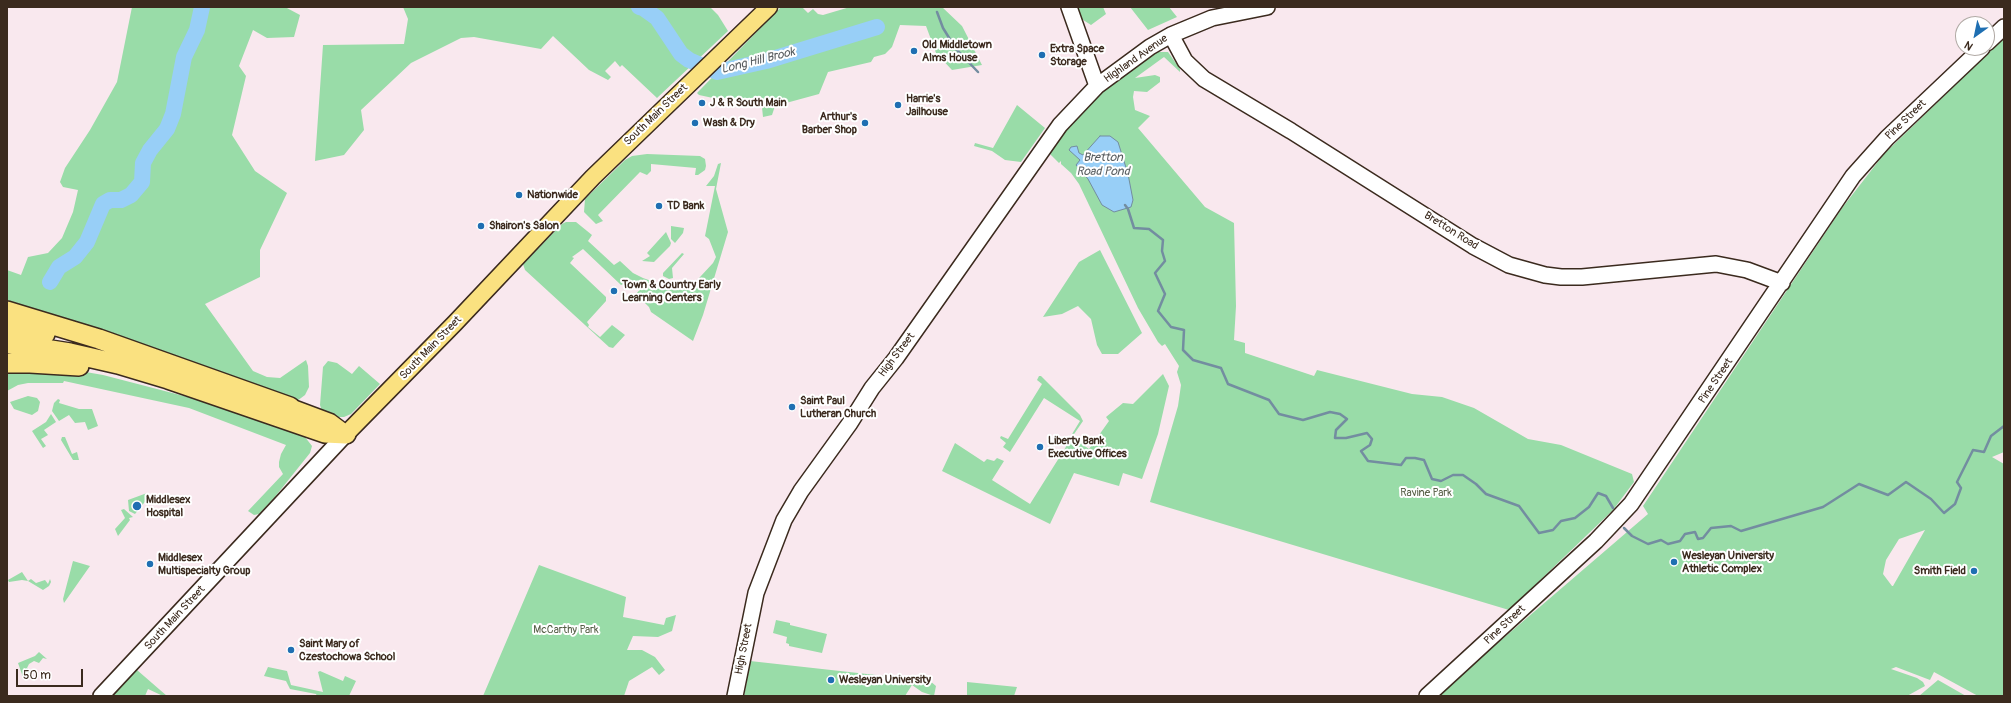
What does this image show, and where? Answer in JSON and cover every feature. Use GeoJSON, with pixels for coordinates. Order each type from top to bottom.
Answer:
{"type":"FeatureCollection","features":[{"type":"Feature","properties":{"kind":"highway"},"geometry":{"type":"LineString","coordinates":[[7,311],[85,335],[170,372],[325,433],[346,434]]}},
{"type":"Feature","properties":{"kind":"highway"},"geometry":{"type":"LineString","coordinates":[[7,328],[73,339],[170,372],[290,407]]}},
{"type":"Feature","properties":{"kind":"highway"},"geometry":{"type":"LineString","coordinates":[[7,343],[170,372]]}},
{"type":"Feature","properties":{"kind":"highway"},"geometry":{"type":"LineString","coordinates":[[7,363],[30,363],[170,372]]}},
{"type":"Feature","properties":{"kind":"main road","name":"South Main Street"},"geometry":{"type":"LineString","coordinates":[[346,434],[455,323],[593,176],[769,7]]}},
{"type":"Feature","properties":{"kind":"main road"},"geometry":{"type":"LineString","coordinates":[[290,407],[325,419],[346,434]]}},
{"type":"Feature","properties":{"kind":"street"},"geometry":{"type":"LineString","coordinates":[[1069,7],[1097,86]]}},
{"type":"Feature","properties":{"kind":"street","name":"Highland Avenue"},"geometry":{"type":"LineString","coordinates":[[1097,86],[1137,56],[1171,35],[1212,18],[1267,7]]}},
{"type":"Feature","properties":{"kind":"street"},"geometry":{"type":"LineString","coordinates":[[1995,35],[2004,27]]}},
{"type":"Feature","properties":{"kind":"street","name":"Bretton Road"},"geometry":{"type":"LineString","coordinates":[[1171,35],[1185,61],[1204,79],[1291,130],[1473,246],[1509,265],[1550,275],[1582,277],[1716,264],[1747,270],[1782,283]]}},
{"type":"Feature","properties":{"kind":"street","name":"Pine Street"},"geometry":{"type":"LineString","coordinates":[[1427,696],[1596,541],[1631,504],[1841,194],[1869,157],[1974,56]]}},
{"type":"Feature","properties":{"kind":"street","name":"High Street"},"geometry":{"type":"LineString","coordinates":[[735,696],[756,593],[777,534],[792,505],[850,423],[872,388],[896,358],[1040,152],[1072,110],[1097,86]]}},
{"type":"Feature","properties":{"kind":"street","name":"South Main Street"},"geometry":{"type":"LineString","coordinates":[[101,696],[346,434]]}},
{"type":"Feature","properties":{"kind":"green space"},"geometry":{"type":"Polygon","coordinates":[[[132,7],[285,7],[300,15],[294,37],[267,38],[253,30],[239,66],[246,76],[232,135],[255,171],[287,193],[260,250],[260,277],[205,304],[253,371],[267,377],[280,378],[306,360],[308,366],[309,387],[305,395],[297,401],[7,300],[7,270],[21,275],[28,257],[48,253],[62,238],[73,212],[78,190],[63,187],[60,182],[65,168],[90,130],[117,82],[132,7]]]}},
{"type":"Feature","properties":{"kind":"green space"},"geometry":{"type":"Polygon","coordinates":[[[403,7],[710,7],[718,15],[728,31],[657,98],[622,65],[620,67],[615,61],[605,71],[611,77],[608,80],[589,70],[553,36],[541,49],[474,37],[461,38],[411,63],[361,110],[364,130],[344,155],[315,161],[323,45],[404,44],[408,19],[403,7]]]}},
{"type":"Feature","properties":{"kind":"green space"},"geometry":{"type":"Polygon","coordinates":[[[781,7],[802,7],[808,13],[813,9],[818,14],[823,15],[850,7],[942,7],[962,26],[982,65],[952,70],[936,53],[926,26],[900,25],[892,47],[885,54],[874,57],[871,62],[828,72],[819,94],[775,106],[772,115],[763,117],[761,98],[713,98],[699,95],[697,93],[781,7]]]}},
{"type":"Feature","properties":{"kind":"green space"},"geometry":{"type":"Polygon","coordinates":[[[1074,7],[1103,7],[1106,14],[1091,25],[1077,16],[1074,7]]]}},
{"type":"Feature","properties":{"kind":"green space"},"geometry":{"type":"Polygon","coordinates":[[[1130,7],[1169,7],[1177,17],[1148,30],[1130,7]]]}},
{"type":"Feature","properties":{"kind":"green space"},"geometry":{"type":"Polygon","coordinates":[[[2004,38],[2004,452],[1992,457],[2004,464],[2004,696],[1978,696],[1934,672],[1930,680],[1896,667],[1891,669],[1917,678],[1923,682],[1925,686],[1907,696],[1436,696],[1648,514],[1643,506],[1842,208],[1884,154],[1985,56],[1995,56],[1995,47],[2004,38]],[[1925,530],[1899,539],[1886,560],[1883,574],[1892,586],[1925,530]]]}},
{"type":"Feature","properties":{"kind":"green space","name":"Ravine Park"},"geometry":{"type":"Polygon","coordinates":[[[1155,52],[1168,52],[1180,69],[1180,72],[1164,57],[1135,78],[1155,75],[1160,77],[1160,82],[1147,92],[1134,91],[1133,97],[1135,110],[1150,116],[1138,128],[1205,207],[1234,223],[1236,306],[1234,340],[1245,343],[1245,353],[1314,376],[1317,370],[1412,394],[1442,397],[1474,408],[1528,439],[1561,445],[1632,474],[1634,482],[1613,510],[1509,610],[1150,502],[1178,406],[1181,385],[1177,372],[1179,366],[1165,344],[1162,346],[1158,342],[1138,308],[1079,184],[1071,173],[1061,164],[1061,161],[1059,163],[1050,154],[1050,150],[1070,122],[1103,90],[1155,52]]]}},
{"type":"Feature","properties":{"kind":"green space"},"geometry":{"type":"Polygon","coordinates":[[[1017,105],[1045,128],[1021,162],[1005,160],[992,151],[974,146],[975,143],[993,148],[1017,105]]]}},
{"type":"Feature","properties":{"kind":"green space"},"geometry":{"type":"Polygon","coordinates":[[[647,154],[700,156],[705,159],[706,166],[705,170],[698,175],[695,175],[696,168],[651,164],[651,171],[647,175],[640,172],[598,215],[603,221],[596,224],[584,212],[585,199],[625,160],[632,156],[647,154]]]}},
{"type":"Feature","properties":{"kind":"green space"},"geometry":{"type":"Polygon","coordinates":[[[721,163],[716,189],[728,232],[703,315],[693,341],[651,312],[649,307],[636,294],[644,285],[633,281],[621,285],[583,249],[572,257],[574,258],[570,263],[606,297],[606,301],[587,322],[589,325],[588,327],[600,337],[612,325],[625,335],[613,348],[609,347],[525,270],[523,264],[562,224],[566,222],[576,222],[592,235],[588,241],[614,265],[620,261],[633,273],[643,278],[668,287],[688,290],[713,263],[716,257],[709,239],[705,236],[715,186],[706,186],[714,176],[718,164],[721,163]]]}},
{"type":"Feature","properties":{"kind":"green space"},"geometry":{"type":"Polygon","coordinates":[[[671,226],[684,228],[683,233],[675,243],[671,239],[671,226]]]}},
{"type":"Feature","properties":{"kind":"green space"},"geometry":{"type":"Polygon","coordinates":[[[666,232],[671,243],[670,246],[654,262],[642,261],[650,256],[647,253],[666,232]]]}},
{"type":"Feature","properties":{"kind":"green space"},"geometry":{"type":"Polygon","coordinates":[[[1100,250],[1142,333],[1118,354],[1102,354],[1097,345],[1091,319],[1078,306],[1062,314],[1043,317],[1079,262],[1100,250]]]}},
{"type":"Feature","properties":{"kind":"green space"},"geometry":{"type":"Polygon","coordinates":[[[682,253],[684,254],[672,268],[673,278],[669,279],[663,276],[663,273],[682,253]]]}},
{"type":"Feature","properties":{"kind":"green space"},"geometry":{"type":"Polygon","coordinates":[[[328,361],[337,363],[352,374],[359,366],[380,384],[351,414],[344,417],[337,417],[322,411],[320,405],[323,367],[328,361]]]}},
{"type":"Feature","properties":{"kind":"green space"},"geometry":{"type":"Polygon","coordinates":[[[80,371],[103,375],[234,409],[293,430],[305,437],[312,446],[310,453],[274,498],[259,514],[254,515],[248,511],[283,474],[279,467],[279,462],[286,445],[189,408],[64,381],[63,383],[28,383],[18,385],[7,391],[7,374],[80,371]]]}},
{"type":"Feature","properties":{"kind":"green space"},"geometry":{"type":"Polygon","coordinates":[[[1163,374],[1169,386],[1158,434],[1142,479],[1123,473],[1119,486],[1074,473],[1050,524],[942,471],[955,443],[984,462],[987,459],[994,461],[997,458],[1004,461],[992,480],[1030,504],[1069,442],[1069,439],[1080,421],[1044,398],[1010,452],[1003,447],[1006,443],[1000,438],[1001,436],[1008,439],[1042,384],[1037,380],[1039,376],[1041,376],[1080,415],[1083,421],[1072,437],[1089,449],[1109,421],[1106,417],[1123,403],[1133,404],[1163,374]]]}},
{"type":"Feature","properties":{"kind":"green space"},"geometry":{"type":"Polygon","coordinates":[[[28,396],[37,398],[40,402],[38,411],[32,415],[14,409],[10,402],[28,396]]]}},
{"type":"Feature","properties":{"kind":"green space"},"geometry":{"type":"Polygon","coordinates":[[[58,399],[60,400],[59,403],[79,409],[92,409],[98,426],[88,430],[85,422],[75,423],[69,415],[59,421],[52,411],[54,403],[58,399]]]}},
{"type":"Feature","properties":{"kind":"green space"},"geometry":{"type":"Polygon","coordinates":[[[51,414],[56,422],[44,430],[48,435],[41,439],[46,446],[43,448],[32,431],[46,422],[51,414]]]}},
{"type":"Feature","properties":{"kind":"green space"},"geometry":{"type":"Polygon","coordinates":[[[62,437],[65,437],[72,454],[77,452],[79,460],[73,460],[61,440],[62,437]]]}},
{"type":"Feature","properties":{"kind":"green space"},"geometry":{"type":"Polygon","coordinates":[[[147,493],[148,498],[135,514],[129,511],[128,500],[147,493]]]}},
{"type":"Feature","properties":{"kind":"green space"},"geometry":{"type":"Polygon","coordinates":[[[124,509],[133,517],[129,518],[130,520],[118,536],[115,529],[125,518],[121,510],[124,509]]]}},
{"type":"Feature","properties":{"kind":"green space"},"geometry":{"type":"Polygon","coordinates":[[[73,561],[90,566],[64,603],[63,599],[73,561]]]}},
{"type":"Feature","properties":{"kind":"green space","name":"McCarthy Park"},"geometry":{"type":"Polygon","coordinates":[[[539,565],[626,597],[623,617],[664,625],[666,618],[676,615],[672,631],[658,637],[633,636],[627,650],[642,650],[655,657],[665,670],[659,675],[652,667],[629,681],[624,696],[483,696],[539,565]]]}},
{"type":"Feature","properties":{"kind":"green space"},"geometry":{"type":"Polygon","coordinates":[[[22,572],[28,581],[22,580],[9,582],[8,580],[22,572]]]}},
{"type":"Feature","properties":{"kind":"green space"},"geometry":{"type":"Polygon","coordinates":[[[31,579],[36,583],[45,580],[48,584],[50,579],[51,582],[49,586],[43,590],[28,581],[31,579]]]}},
{"type":"Feature","properties":{"kind":"green space"},"geometry":{"type":"Polygon","coordinates":[[[776,620],[827,634],[822,653],[789,646],[789,644],[786,643],[787,637],[773,633],[776,620]]]}},
{"type":"Feature","properties":{"kind":"green space"},"geometry":{"type":"Polygon","coordinates":[[[39,652],[47,659],[43,658],[39,663],[34,661],[29,664],[27,668],[32,672],[24,680],[18,663],[35,656],[39,652]]]}},
{"type":"Feature","properties":{"kind":"green space","name":"Wesleyan University"},"geometry":{"type":"Polygon","coordinates":[[[750,661],[930,681],[936,686],[934,696],[922,692],[912,685],[905,696],[744,696],[747,681],[746,664],[750,661]]]}},
{"type":"Feature","properties":{"kind":"green space"},"geometry":{"type":"Polygon","coordinates":[[[268,667],[287,671],[291,685],[323,692],[318,672],[320,671],[343,681],[345,676],[356,681],[349,696],[317,696],[316,694],[290,689],[286,681],[264,676],[268,667]]]}},
{"type":"Feature","properties":{"kind":"green space"},"geometry":{"type":"Polygon","coordinates":[[[137,670],[167,696],[163,696],[148,689],[145,696],[111,696],[137,670]]]}},
{"type":"Feature","properties":{"kind":"green space"},"geometry":{"type":"Polygon","coordinates":[[[1938,680],[1966,696],[1919,696],[1938,680]]]}},
{"type":"Feature","properties":{"kind":"green space"},"geometry":{"type":"Polygon","coordinates":[[[967,682],[1017,687],[1014,696],[967,696],[967,682]]]}},
{"type":"Feature","properties":{"kind":"water","name":"Bretton Road Pond"},"geometry":{"type":"Polygon","coordinates":[[[1100,136],[1110,136],[1118,142],[1128,174],[1133,200],[1131,207],[1114,212],[1102,205],[1088,179],[1076,165],[1080,160],[1069,150],[1071,147],[1077,146],[1079,153],[1083,155],[1100,136]]]}},
{"type":"Feature","properties":{"kind":"waterway"},"geometry":{"type":"LineString","coordinates":[[50,282],[59,267],[75,257],[87,242],[103,204],[110,200],[121,200],[131,195],[142,182],[143,163],[150,150],[167,129],[173,114],[184,57],[197,30],[202,7]]}},
{"type":"Feature","properties":{"kind":"waterway","name":"Long Hill Brook"},"geometry":{"type":"LineString","coordinates":[[639,7],[643,8],[657,18],[681,54],[689,60],[717,72],[766,61],[877,27]]}},
{"type":"Feature","properties":{"kind":"waterway"},"geometry":{"type":"LineString","coordinates":[[937,12],[943,28],[956,49],[978,72]]}},
{"type":"Feature","properties":{"kind":"waterway"},"geometry":{"type":"LineString","coordinates":[[1125,205],[1128,209],[1134,228],[1149,229],[1163,240],[1162,251],[1165,261],[1155,273],[1165,294],[1158,311],[1171,327],[1184,330],[1183,350],[1193,360],[1221,368],[1228,384],[1269,400],[1279,414],[1303,420],[1330,412],[1340,414],[1347,419],[1336,430],[1335,438],[1346,438],[1367,433],[1372,439],[1370,445],[1361,451],[1368,461],[1401,465],[1406,458],[1415,458],[1424,460],[1432,479],[1441,481],[1453,475],[1463,475],[1476,484],[1486,494],[1519,506],[1539,533],[1553,530],[1561,521],[1575,518],[1589,507],[1598,493],[1606,496],[1613,508]]}},
{"type":"Feature","properties":{"kind":"waterway"},"geometry":{"type":"LineString","coordinates":[[1624,528],[1632,536],[1648,544],[1661,540],[1668,544],[1680,541],[1685,534],[1695,532],[1698,539],[1703,538],[1711,528],[1731,526],[1741,531],[1823,507],[1859,484],[1888,495],[1906,482],[1931,499],[1944,513],[1955,504],[1961,488],[1957,482],[1973,450],[1984,452],[1991,436],[2004,426]]}},
{"type":"Feature","properties":{"kind":"place","name":"Old Middletown Alms House"},"geometry":{"type":"Point","coordinates":[914,51]}},
{"type":"Feature","properties":{"kind":"place","name":"Extra Space Storage"},"geometry":{"type":"Point","coordinates":[1042,55]}},
{"type":"Feature","properties":{"kind":"place","name":"J & R South Main"},"geometry":{"type":"Point","coordinates":[702,103]}},
{"type":"Feature","properties":{"kind":"place","name":"Harrie's Jailhouse"},"geometry":{"type":"Point","coordinates":[898,105]}},
{"type":"Feature","properties":{"kind":"place","name":"Wash & Dry"},"geometry":{"type":"Point","coordinates":[695,123]}},
{"type":"Feature","properties":{"kind":"place","name":"Arthur's Barber Shop"},"geometry":{"type":"Point","coordinates":[865,123]}},
{"type":"Feature","properties":{"kind":"place","name":"Nationwide"},"geometry":{"type":"Point","coordinates":[519,195]}},
{"type":"Feature","properties":{"kind":"place","name":"TD Bank"},"geometry":{"type":"Point","coordinates":[659,206]}},
{"type":"Feature","properties":{"kind":"place","name":"Shairon's Salon"},"geometry":{"type":"Point","coordinates":[481,226]}},
{"type":"Feature","properties":{"kind":"place","name":"Town & Country Early Learning Centers"},"geometry":{"type":"Point","coordinates":[614,291]}},
{"type":"Feature","properties":{"kind":"place","name":"Saint Paul Lutheran Church"},"geometry":{"type":"Point","coordinates":[792,407]}},
{"type":"Feature","properties":{"kind":"place","name":"Liberty Bank Executive Offices"},"geometry":{"type":"Point","coordinates":[1040,447]}},
{"type":"Feature","properties":{"kind":"place","name":"Middlesex Hospital"},"geometry":{"type":"Point","coordinates":[137,506]}},
{"type":"Feature","properties":{"kind":"place","name":"Wesleyan University Athletic Complex"},"geometry":{"type":"Point","coordinates":[1674,562]}},
{"type":"Feature","properties":{"kind":"place","name":"Middlesex Multispecialty Group"},"geometry":{"type":"Point","coordinates":[150,564]}},
{"type":"Feature","properties":{"kind":"place","name":"Smith Field"},"geometry":{"type":"Point","coordinates":[1974,571]}},
{"type":"Feature","properties":{"kind":"place","name":"Saint Mary of Czestochowa School"},"geometry":{"type":"Point","coordinates":[291,650]}},
{"type":"Feature","properties":{"kind":"place","name":"Wesleyan University"},"geometry":{"type":"Point","coordinates":[831,680]}}]}
